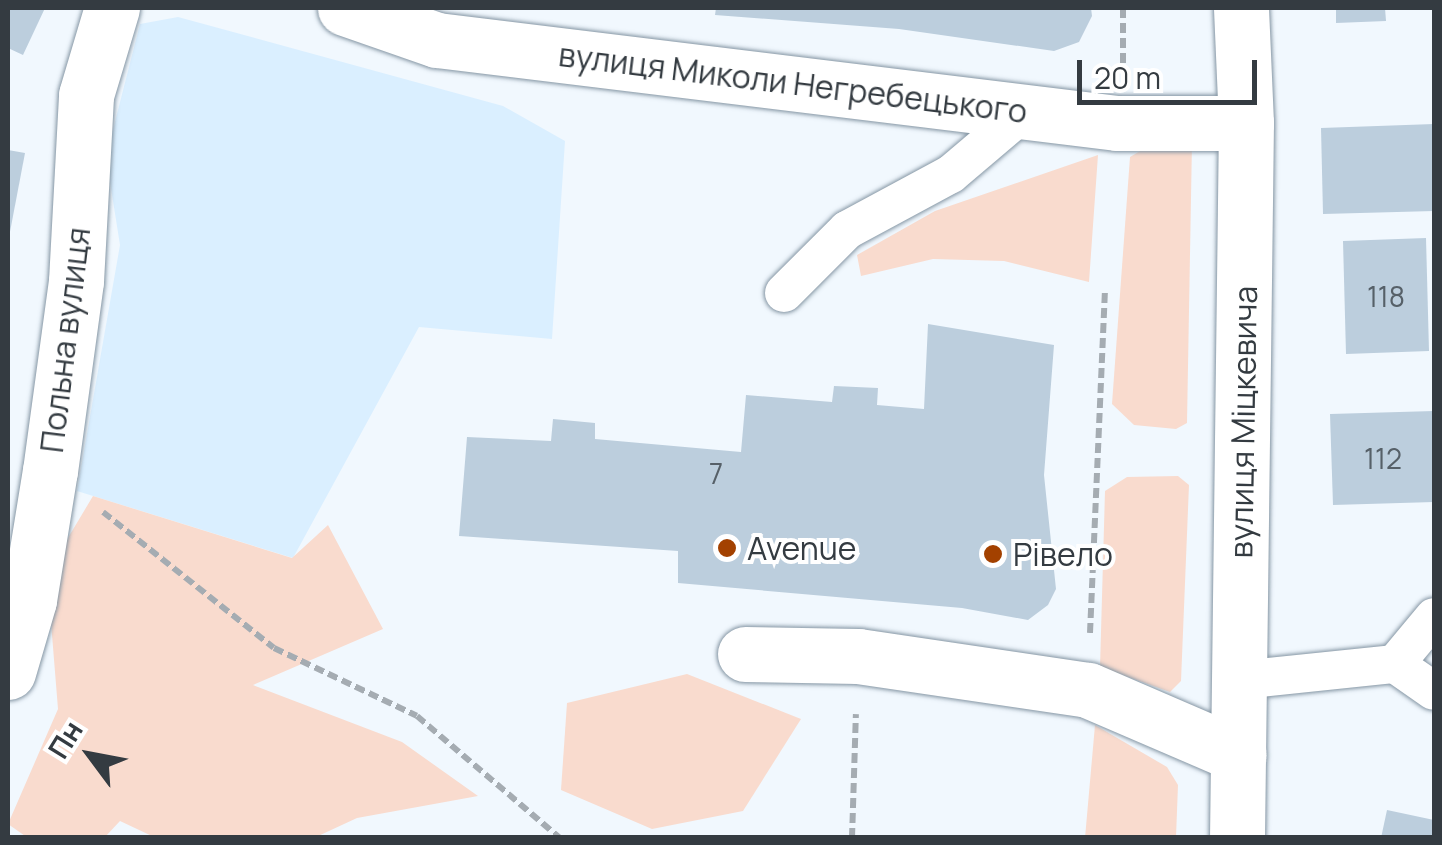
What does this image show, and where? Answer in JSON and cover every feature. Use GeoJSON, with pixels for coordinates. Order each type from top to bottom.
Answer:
{"type":"FeatureCollection","features":[{"type":"Feature","properties":{"kind":"street","name":"Польна вулиця"},"geometry":{"type":"LineString","coordinates":[[8,672],[29,600],[76,282],[86,95],[112,8]]}},
{"type":"Feature","properties":{"kind":"street","name":"вулиця Миколи Негребецького"},"geometry":{"type":"LineString","coordinates":[[345,8],[1024,112],[1117,123],[1246,123]]}},
{"type":"Feature","properties":{"kind":"street","name":"вулиця Міцкевича"},"geometry":{"type":"LineString","coordinates":[[1237,838],[1246,123],[1240,8]]}},
{"type":"Feature","properties":{"kind":"street"},"geometry":{"type":"LineString","coordinates":[[745,654],[858,656],[1088,690],[1239,755]]}},
{"type":"Feature","properties":{"kind":"lane"},"geometry":{"type":"LineString","coordinates":[[784,293],[847,230],[952,174],[1024,112]]}},
{"type":"Feature","properties":{"kind":"lane"},"geometry":{"type":"LineString","coordinates":[[1395,664],[1434,617]]}},
{"type":"Feature","properties":{"kind":"lane"},"geometry":{"type":"LineString","coordinates":[[1240,680],[1395,664],[1434,691]]}},
{"type":"Feature","properties":{"kind":"path"},"geometry":{"type":"LineString","coordinates":[[1088,690],[1105,290]]}},
{"type":"Feature","properties":{"kind":"path"},"geometry":{"type":"LineString","coordinates":[[50,471],[274,648],[417,716],[560,838]]}},
{"type":"Feature","properties":{"kind":"path"},"geometry":{"type":"LineString","coordinates":[[852,838],[858,656]]}},
{"type":"Feature","properties":{"kind":"shaded area"},"geometry":{"type":"Polygon","coordinates":[[[178,17],[503,106],[565,141],[552,339],[419,327],[293,558],[77,491],[120,245],[106,157],[140,24],[178,17]]]}},
{"type":"Feature","properties":{"kind":"shaded area"},"geometry":{"type":"Polygon","coordinates":[[[1192,142],[1187,423],[1176,429],[1134,425],[1112,404],[1130,157],[1152,144],[1192,142]]]}},
{"type":"Feature","properties":{"kind":"shaded area"},"geometry":{"type":"Polygon","coordinates":[[[1098,155],[1089,282],[1004,261],[933,259],[861,276],[857,255],[935,211],[1098,155]]]}},
{"type":"Feature","properties":{"kind":"shaded area"},"geometry":{"type":"Polygon","coordinates":[[[1178,476],[1189,485],[1181,681],[1170,692],[1100,667],[1105,491],[1127,477],[1178,476]]]}},
{"type":"Feature","properties":{"kind":"shaded area"},"geometry":{"type":"Polygon","coordinates":[[[93,496],[292,558],[328,525],[383,629],[253,685],[402,742],[478,796],[357,818],[316,837],[154,837],[120,821],[105,837],[28,838],[8,824],[58,709],[47,573],[93,496]]]}},
{"type":"Feature","properties":{"kind":"shaded area"},"geometry":{"type":"Polygon","coordinates":[[[687,674],[801,719],[743,811],[652,829],[561,790],[567,703],[687,674]]]}},
{"type":"Feature","properties":{"kind":"shaded area"},"geometry":{"type":"Polygon","coordinates":[[[1095,725],[1167,767],[1178,785],[1176,837],[1085,838],[1095,725]]]}},
{"type":"Feature","properties":{"kind":"building"},"geometry":{"type":"Polygon","coordinates":[[[8,8],[45,8],[23,55],[8,48],[8,8]]]}},
{"type":"Feature","properties":{"kind":"building"},"geometry":{"type":"Polygon","coordinates":[[[716,8],[1091,8],[1092,16],[1079,42],[1054,51],[899,29],[715,15],[716,8]]]}},
{"type":"Feature","properties":{"kind":"building"},"geometry":{"type":"Polygon","coordinates":[[[1336,8],[1385,8],[1386,21],[1336,23],[1336,8]]]}},
{"type":"Feature","properties":{"kind":"building"},"geometry":{"type":"Polygon","coordinates":[[[1434,124],[1434,211],[1323,214],[1321,128],[1434,124]]]}},
{"type":"Feature","properties":{"kind":"building"},"geometry":{"type":"Polygon","coordinates":[[[8,150],[25,153],[9,237],[8,237],[8,150]]]}},
{"type":"Feature","properties":{"kind":"building"},"geometry":{"type":"Polygon","coordinates":[[[1426,238],[1429,351],[1346,354],[1343,241],[1426,238]]]}},
{"type":"Feature","properties":{"kind":"building"},"geometry":{"type":"Polygon","coordinates":[[[928,324],[1054,345],[1044,475],[1056,589],[1048,605],[1028,620],[962,608],[678,583],[678,551],[459,536],[467,437],[551,441],[553,419],[595,423],[595,439],[741,452],[746,395],[832,402],[834,386],[878,388],[877,405],[924,409],[928,324]]]}},
{"type":"Feature","properties":{"kind":"building"},"geometry":{"type":"Polygon","coordinates":[[[1434,411],[1434,502],[1333,505],[1330,414],[1434,411]]]}},
{"type":"Feature","properties":{"kind":"building"},"geometry":{"type":"Polygon","coordinates":[[[1387,810],[1434,820],[1434,838],[1381,838],[1387,810]]]}},
{"type":"Feature","properties":{"kind":"place","name":"Avenue"},"geometry":{"type":"Point","coordinates":[727,548]}},
{"type":"Feature","properties":{"kind":"place","name":"Рівело"},"geometry":{"type":"Point","coordinates":[993,554]}}]}
